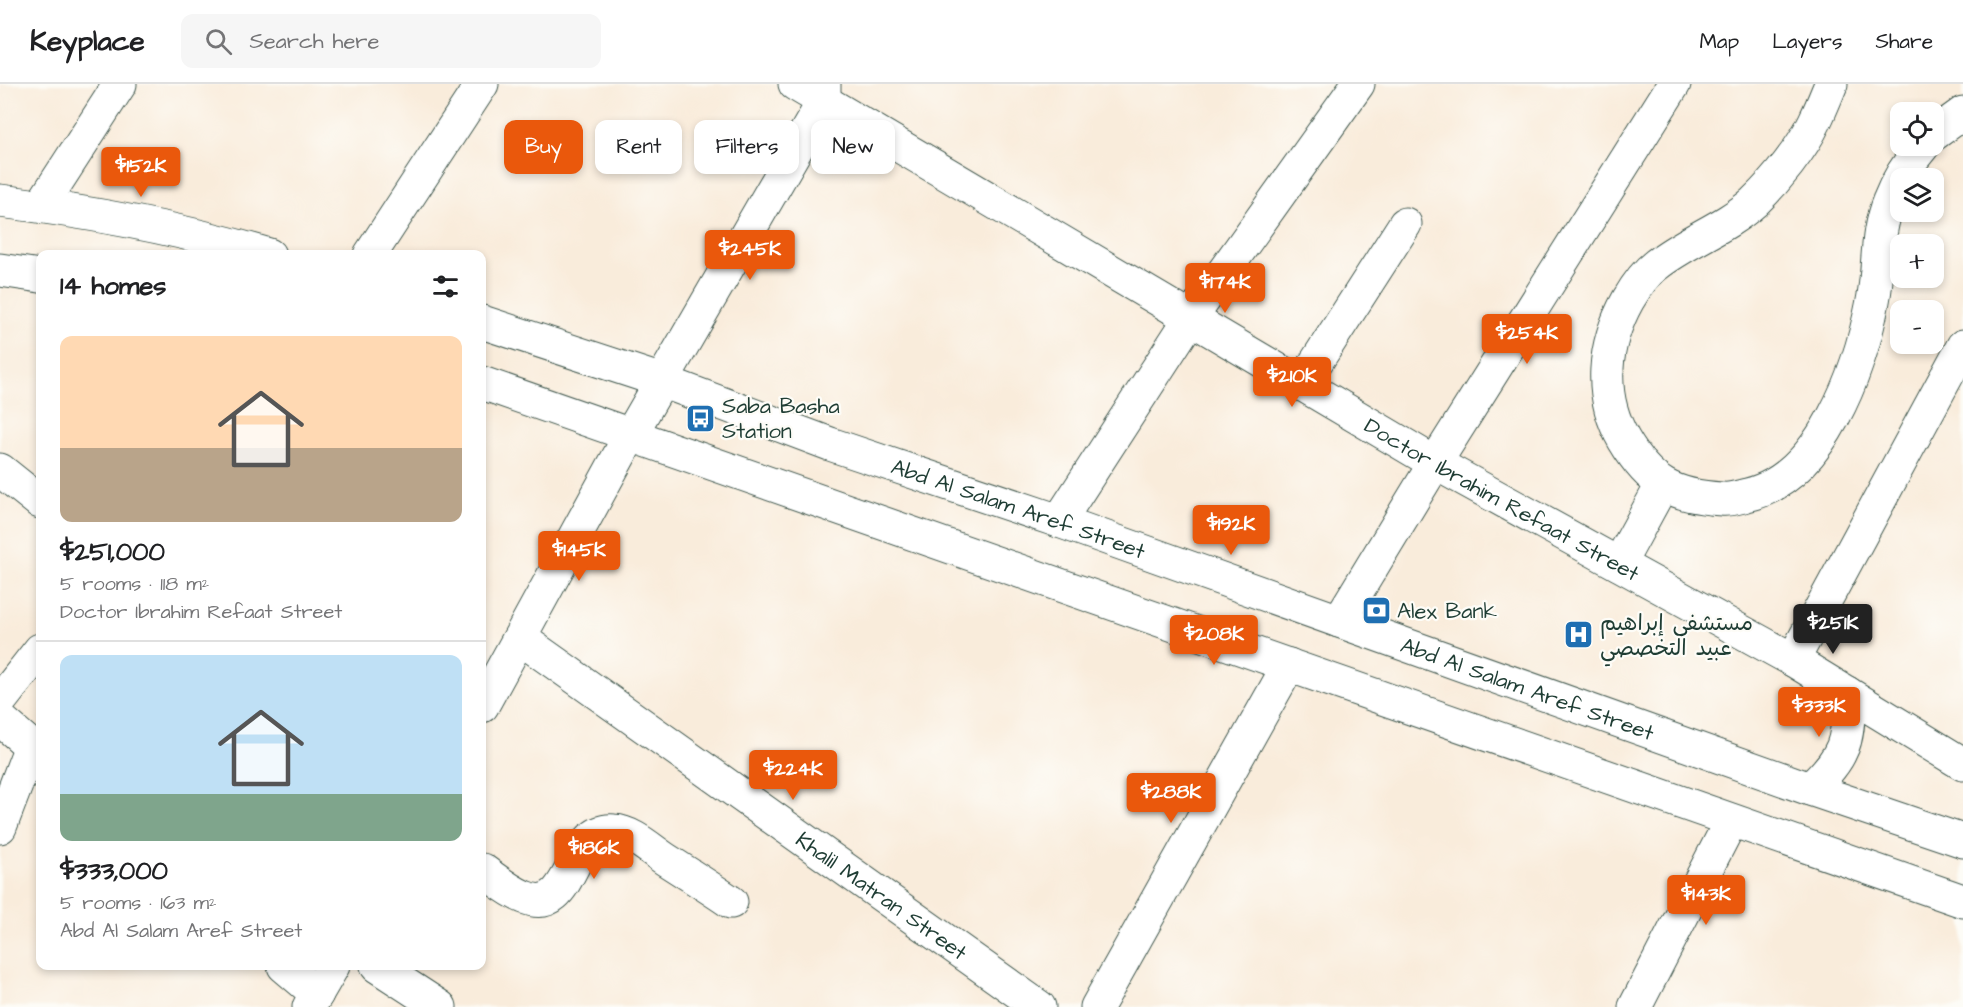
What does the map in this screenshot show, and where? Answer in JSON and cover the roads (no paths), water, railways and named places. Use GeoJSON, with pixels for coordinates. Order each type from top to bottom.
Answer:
{"type":"FeatureCollection","features":[{"type":"Feature","properties":{"kind":"street"},"geometry":{"type":"LineString","coordinates":[[41,206],[120,84]]}},
{"type":"Feature","properties":{"kind":"street","name":"Doctor Ibrahim Refaat Street"},"geometry":{"type":"LineString","coordinates":[[795,84],[824,92],[1190,319],[1436,463],[1792,660],[1963,764]]}},
{"type":"Feature","properties":{"kind":"street"},"geometry":{"type":"LineString","coordinates":[[1059,521],[1190,319],[1358,84]]}},
{"type":"Feature","properties":{"kind":"street"},"geometry":{"type":"LineString","coordinates":[[1339,621],[1674,84]]}},
{"type":"Feature","properties":{"kind":"street"},"geometry":{"type":"LineString","coordinates":[[1831,84],[1815,123],[1787,164],[1754,202],[1730,220],[1680,247],[1653,267],[1634,290],[1619,316],[1608,352],[1607,390],[1617,427],[1626,443],[1636,459],[1662,485],[1695,497],[1728,500],[1761,492],[1790,474],[1813,449],[1842,403],[1861,351],[1874,298],[1878,243],[1888,202],[1907,164],[1914,156]]}},
{"type":"Feature","properties":{"kind":"street"},"geometry":{"type":"LineString","coordinates":[[373,250],[470,88]]}},
{"type":"Feature","properties":{"kind":"street"},"geometry":{"type":"LineString","coordinates":[[486,698],[630,434],[824,92]]}},
{"type":"Feature","properties":{"kind":"street"},"geometry":{"type":"LineString","coordinates":[[1944,127],[1963,113]]}},
{"type":"Feature","properties":{"kind":"street"},"geometry":{"type":"LineString","coordinates":[[0,201],[147,225],[249,250]]}},
{"type":"Feature","properties":{"kind":"street"},"geometry":{"type":"LineString","coordinates":[[1302,384],[1405,224]]}},
{"type":"Feature","properties":{"kind":"street"},"geometry":{"type":"LineString","coordinates":[[0,270],[36,275]]}},
{"type":"Feature","properties":{"kind":"street","name":"Abd Al Salam Aref Street"},"geometry":{"type":"LineString","coordinates":[[486,323],[662,381],[830,444],[1059,521],[1810,789],[1963,841]]}},
{"type":"Feature","properties":{"kind":"street"},"geometry":{"type":"LineString","coordinates":[[1792,660],[1960,358]]}},
{"type":"Feature","properties":{"kind":"street"},"geometry":{"type":"LineString","coordinates":[[486,384],[1963,901]]}},
{"type":"Feature","properties":{"kind":"street"},"geometry":{"type":"LineString","coordinates":[[0,470],[36,499]]}},
{"type":"Feature","properties":{"kind":"street"},"geometry":{"type":"LineString","coordinates":[[1619,564],[1662,485]]}},
{"type":"Feature","properties":{"kind":"street","name":"Khalil Matran Street"},"geometry":{"type":"LineString","coordinates":[[520,638],[1039,1007]]}},
{"type":"Feature","properties":{"kind":"street"},"geometry":{"type":"LineString","coordinates":[[0,701],[36,655]]}},
{"type":"Feature","properties":{"kind":"street"},"geometry":{"type":"LineString","coordinates":[[1097,1007],[1289,665]]}},
{"type":"Feature","properties":{"kind":"street"},"geometry":{"type":"LineString","coordinates":[[1810,789],[1830,771],[1843,747],[1849,721],[1847,693]]}},
{"type":"Feature","properties":{"kind":"street"},"geometry":{"type":"LineString","coordinates":[[0,719],[36,750],[0,827]]}},
{"type":"Feature","properties":{"kind":"street"},"geometry":{"type":"LineString","coordinates":[[1635,1007],[1731,821]]}},
{"type":"Feature","properties":{"kind":"street"},"geometry":{"type":"LineString","coordinates":[[486,873],[525,898],[544,899],[560,890],[589,839],[606,831],[616,831],[635,839],[731,902]]}},
{"type":"Feature","properties":{"kind":"street"},"geometry":{"type":"LineString","coordinates":[[288,970],[313,1001],[331,970]]}},
{"type":"Feature","properties":{"kind":"street"},"geometry":{"type":"LineString","coordinates":[[383,970],[440,1007]]}},
{"type":"Feature","properties":{"kind":"place","name":"Saba Basha Station"},"geometry":{"type":"Point","coordinates":[701,418]}},
{"type":"Feature","properties":{"kind":"place","name":"Alex Bank"},"geometry":{"type":"Point","coordinates":[1376,610]}},
{"type":"Feature","properties":{"kind":"place","name":"مستشفى إبراهيم عبيد التخصصي"},"geometry":{"type":"Point","coordinates":[1579,635]}}]}
